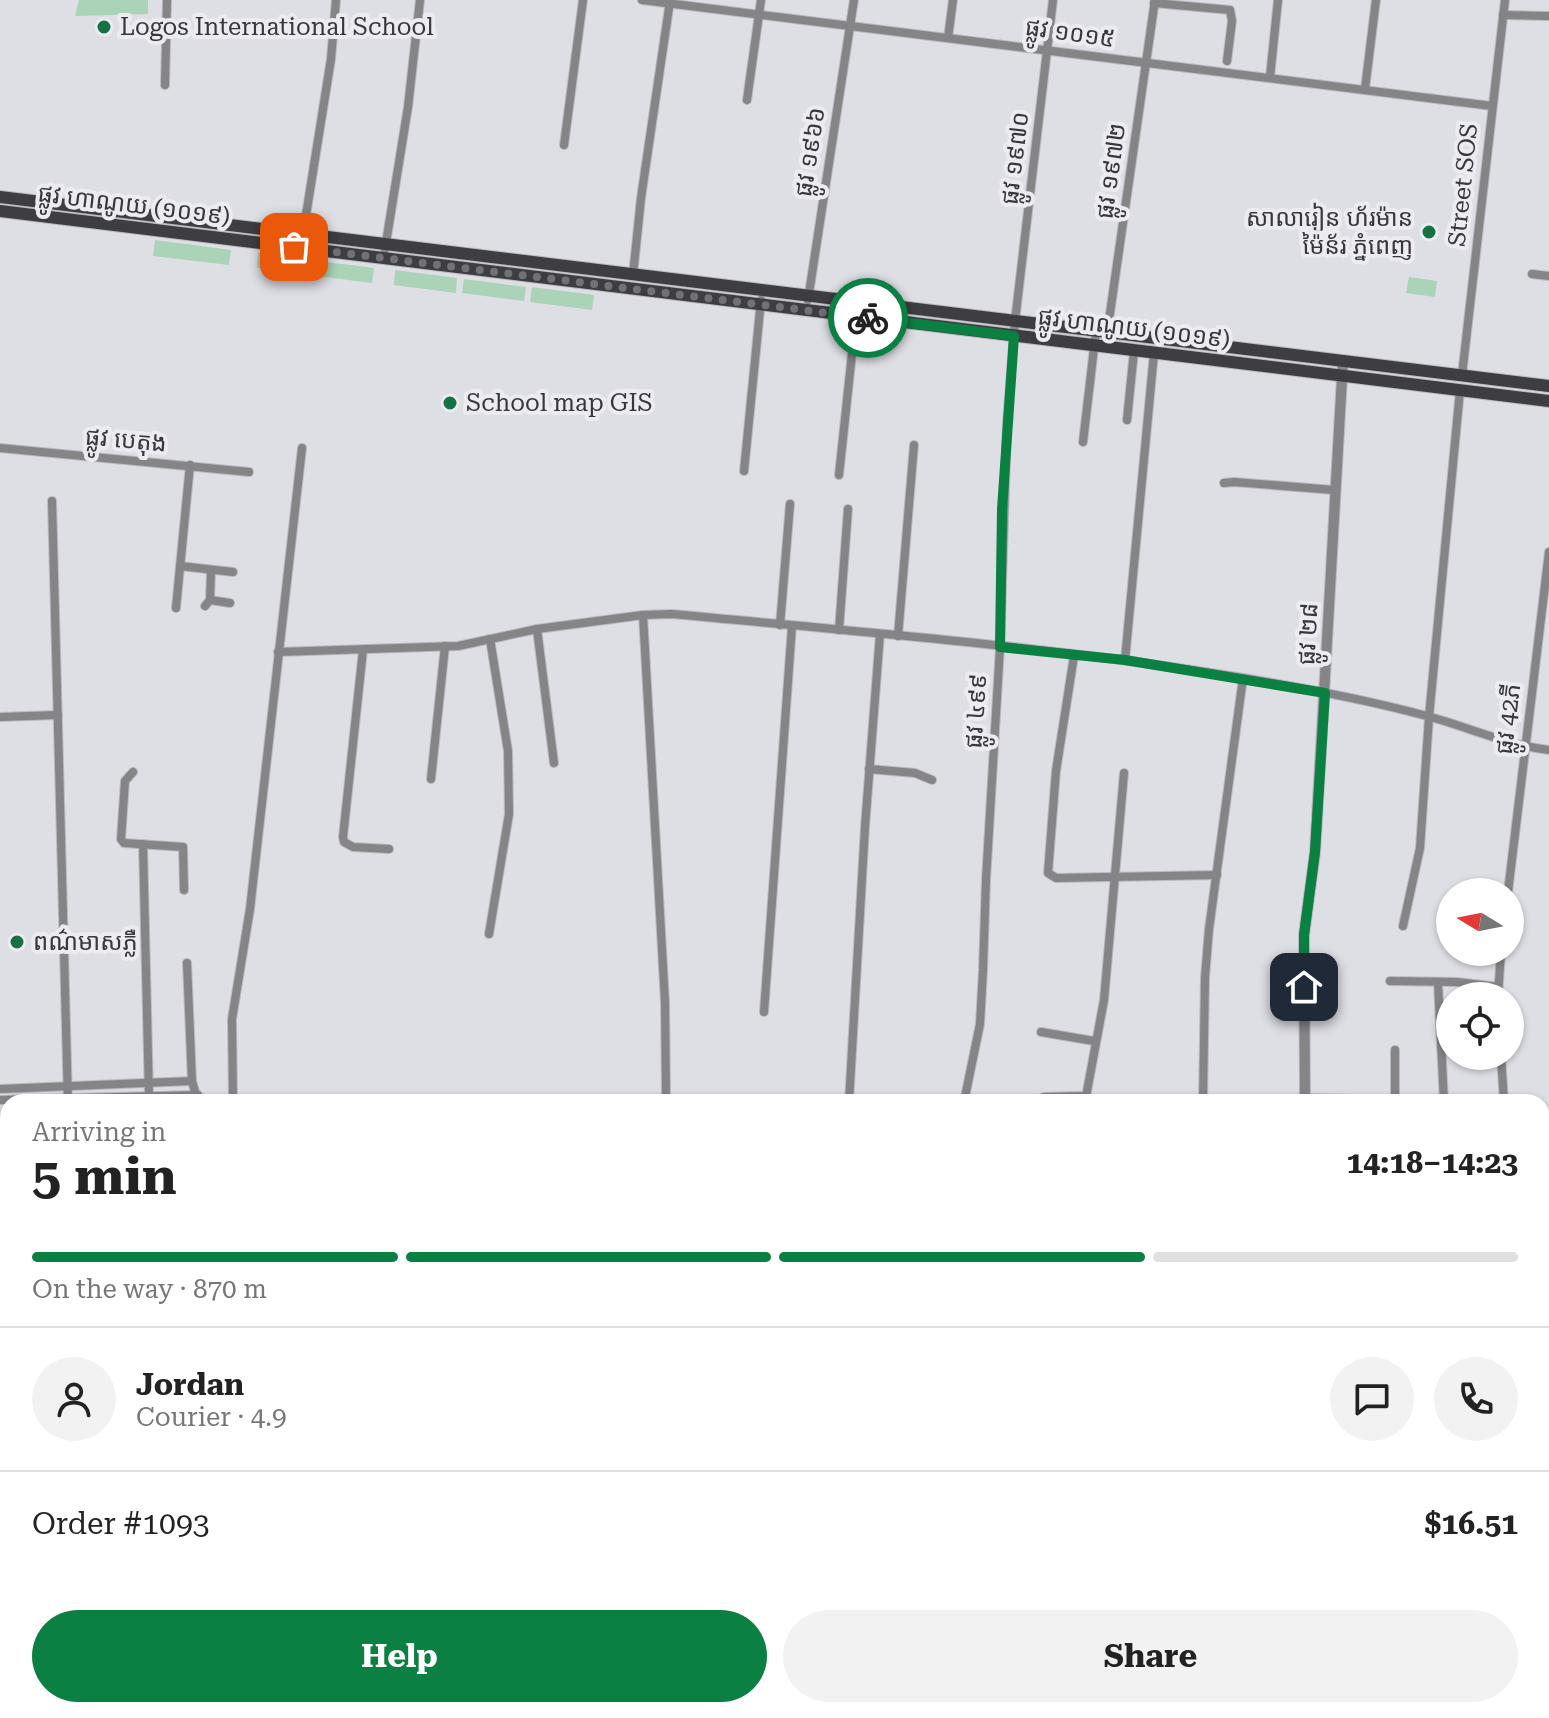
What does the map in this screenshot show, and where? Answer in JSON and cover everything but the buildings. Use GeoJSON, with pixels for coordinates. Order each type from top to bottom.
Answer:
{"type":"FeatureCollection","features":[{"type":"Feature","properties":{"kind":"main road","name":"ផ្លូវ ហាណូយ (១០១៩)"},"geometry":{"type":"LineString","coordinates":[[0,197],[1549,386]]}},
{"type":"Feature","properties":{"kind":"main road","name":"ផ្លូវ ហាណូយ (១០១៩)"},"geometry":{"type":"LineString","coordinates":[[0,211],[1549,401]]}},
{"type":"Feature","properties":{"kind":"street"},"geometry":{"type":"LineString","coordinates":[[165,85],[167,0]]}},
{"type":"Feature","properties":{"kind":"street"},"geometry":{"type":"LineString","coordinates":[[303,234],[331,59],[336,0]]}},
{"type":"Feature","properties":{"kind":"street"},"geometry":{"type":"LineString","coordinates":[[386,258],[385,244],[408,107],[420,0]]}},
{"type":"Feature","properties":{"kind":"street"},"geometry":{"type":"LineString","coordinates":[[564,145],[583,0]]}},
{"type":"Feature","properties":{"kind":"street","name":"ផ្លូវ ១០១៥"},"geometry":{"type":"LineString","coordinates":[[642,0],[1492,106]]}},
{"type":"Feature","properties":{"kind":"street"},"geometry":{"type":"LineString","coordinates":[[747,100],[761,0]]}},
{"type":"Feature","properties":{"kind":"street","name":"ផ្លូវ ១៩៦៦"},"geometry":{"type":"LineString","coordinates":[[807,310],[854,0]]}},
{"type":"Feature","properties":{"kind":"street"},"geometry":{"type":"LineString","coordinates":[[948,38],[953,0]]}},
{"type":"Feature","properties":{"kind":"street","name":"ផ្លូវ ១៩៧០"},"geometry":{"type":"LineString","coordinates":[[1015,321],[1053,0]]}},
{"type":"Feature","properties":{"kind":"street"},"geometry":{"type":"LineString","coordinates":[[1270,77],[1278,0]]}},
{"type":"Feature","properties":{"kind":"street"},"geometry":{"type":"LineString","coordinates":[[1365,89],[1376,0]]}},
{"type":"Feature","properties":{"kind":"street","name":"Street SOS"},"geometry":{"type":"LineString","coordinates":[[1462,375],[1505,0]]}},
{"type":"Feature","properties":{"kind":"street"},"geometry":{"type":"LineString","coordinates":[[633,275],[641,198],[670,2]]}},
{"type":"Feature","properties":{"kind":"street"},"geometry":{"type":"LineString","coordinates":[[1154,2],[1230,10],[1232,21],[1227,61]]}},
{"type":"Feature","properties":{"kind":"street","name":"ផ្លូវ ១៩៧២"},"geometry":{"type":"LineString","coordinates":[[1083,442],[1147,64],[1154,2]]}},
{"type":"Feature","properties":{"kind":"street"},"geometry":{"type":"LineString","coordinates":[[1503,15],[1549,16]]}},
{"type":"Feature","properties":{"kind":"street"},"geometry":{"type":"LineString","coordinates":[[1532,274],[1549,276]]}},
{"type":"Feature","properties":{"kind":"street"},"geometry":{"type":"LineString","coordinates":[[744,471],[761,291]]}},
{"type":"Feature","properties":{"kind":"street"},"geometry":{"type":"LineString","coordinates":[[839,475],[856,316]]}},
{"type":"Feature","properties":{"kind":"street","name":"ផ្លូវ ៤៩៩"},"geometry":{"type":"LineString","coordinates":[[966,1094],[980,1024],[1000,647],[1002,509],[1015,321]]}},
{"type":"Feature","properties":{"kind":"street"},"geometry":{"type":"LineString","coordinates":[[1127,420],[1134,351]]}},
{"type":"Feature","properties":{"kind":"street"},"geometry":{"type":"LineString","coordinates":[[1125,660],[1154,353]]}},
{"type":"Feature","properties":{"kind":"street","name":"ផ្លូវ ២៨"},"geometry":{"type":"LineString","coordinates":[[1305,1094],[1304,935],[1315,852],[1343,360]]}},
{"type":"Feature","properties":{"kind":"street"},"geometry":{"type":"LineString","coordinates":[[1403,926],[1419,863],[1429,717],[1460,390]]}},
{"type":"Feature","properties":{"kind":"street"},"geometry":{"type":"LineString","coordinates":[[898,636],[914,445]]}},
{"type":"Feature","properties":{"kind":"street","name":"ផ្លូវ បេតុង"},"geometry":{"type":"LineString","coordinates":[[0,448],[249,472]]}},
{"type":"Feature","properties":{"kind":"street"},"geometry":{"type":"LineString","coordinates":[[233,1094],[232,1019],[250,909],[302,448]]}},
{"type":"Feature","properties":{"kind":"street"},"geometry":{"type":"LineString","coordinates":[[176,608],[190,465]]}},
{"type":"Feature","properties":{"kind":"street"},"geometry":{"type":"LineString","coordinates":[[1224,483],[1334,490]]}},
{"type":"Feature","properties":{"kind":"street"},"geometry":{"type":"LineString","coordinates":[[52,501],[68,1094]]}},
{"type":"Feature","properties":{"kind":"street"},"geometry":{"type":"LineString","coordinates":[[780,625],[790,504]]}},
{"type":"Feature","properties":{"kind":"street"},"geometry":{"type":"LineString","coordinates":[[839,630],[848,509]]}},
{"type":"Feature","properties":{"kind":"street","name":"ផ្លូវ 42ភី"},"geometry":{"type":"LineString","coordinates":[[1510,878],[1549,552]]}},
{"type":"Feature","properties":{"kind":"street"},"geometry":{"type":"LineString","coordinates":[[180,566],[233,572]]}},
{"type":"Feature","properties":{"kind":"street"},"geometry":{"type":"LineString","coordinates":[[211,570],[208,603],[230,603]]}},
{"type":"Feature","properties":{"kind":"street"},"geometry":{"type":"LineString","coordinates":[[278,652],[445,646],[537,629],[672,614],[1125,660],[1243,678],[1429,717],[1525,747],[1549,750]]}},
{"type":"Feature","properties":{"kind":"street"},"geometry":{"type":"LineString","coordinates":[[643,615],[664,973],[666,1094]]}},
{"type":"Feature","properties":{"kind":"street"},"geometry":{"type":"LineString","coordinates":[[764,1012],[792,626]]}},
{"type":"Feature","properties":{"kind":"street"},"geometry":{"type":"LineString","coordinates":[[537,629],[554,763]]}},
{"type":"Feature","properties":{"kind":"street"},"geometry":{"type":"LineString","coordinates":[[849,1094],[880,634]]}},
{"type":"Feature","properties":{"kind":"street"},"geometry":{"type":"LineString","coordinates":[[489,934],[509,814],[508,751],[490,639]]}},
{"type":"Feature","properties":{"kind":"street"},"geometry":{"type":"LineString","coordinates":[[431,779],[445,646]]}},
{"type":"Feature","properties":{"kind":"street"},"geometry":{"type":"LineString","coordinates":[[363,650],[343,837],[344,842],[353,847],[389,849]]}},
{"type":"Feature","properties":{"kind":"street"},"geometry":{"type":"LineString","coordinates":[[1074,656],[1056,771],[1048,873],[1056,878],[1217,875]]}},
{"type":"Feature","properties":{"kind":"street"},"geometry":{"type":"LineString","coordinates":[[1203,1094],[1205,977],[1243,678]]}},
{"type":"Feature","properties":{"kind":"street"},"geometry":{"type":"LineString","coordinates":[[0,717],[58,715]]}},
{"type":"Feature","properties":{"kind":"street"},"geometry":{"type":"LineString","coordinates":[[869,769],[915,773],[932,780]]}},
{"type":"Feature","properties":{"kind":"street"},"geometry":{"type":"LineString","coordinates":[[133,772],[125,781],[121,839],[124,843],[183,847],[184,890]]}},
{"type":"Feature","properties":{"kind":"street"},"geometry":{"type":"LineString","coordinates":[[1086,1094],[1104,1000],[1124,773]]}},
{"type":"Feature","properties":{"kind":"street"},"geometry":{"type":"LineString","coordinates":[[143,844],[149,1094]]}},
{"type":"Feature","properties":{"kind":"street"},"geometry":{"type":"LineString","coordinates":[[187,963],[192,1081],[197,1094]]}},
{"type":"Feature","properties":{"kind":"street"},"geometry":{"type":"LineString","coordinates":[[1390,981],[1436,983]]}},
{"type":"Feature","properties":{"kind":"street"},"geometry":{"type":"LineString","coordinates":[[1041,1032],[1094,1041]]}},
{"type":"Feature","properties":{"kind":"street"},"geometry":{"type":"LineString","coordinates":[[1395,1050],[1395,1094]]}},
{"type":"Feature","properties":{"kind":"street"},"geometry":{"type":"LineString","coordinates":[[1442,1070],[1444,1094]]}},
{"type":"Feature","properties":{"kind":"street"},"geometry":{"type":"LineString","coordinates":[[1502,1070],[1503,1094]]}},
{"type":"Feature","properties":{"kind":"street"},"geometry":{"type":"LineString","coordinates":[[0,1089],[192,1081]]}},
{"type":"Feature","properties":{"kind":"street"},"geometry":{"type":"LineString","coordinates":[[129,1084],[129,1094]]}},
{"type":"Feature","properties":{"kind":"street"},"geometry":{"type":"LineString","coordinates":[[912,1718],[943,1718]]}},
{"type":"Feature","properties":{"kind":"shaded area"},"geometry":{"type":"Polygon","coordinates":[[[79,0],[148,0],[148,14],[75,16],[79,0]]]}},
{"type":"Feature","properties":{"kind":"shaded area"},"geometry":{"type":"Polygon","coordinates":[[[155,240],[231,250],[229,265],[153,256],[155,240]]]}},
{"type":"Feature","properties":{"kind":"shaded area"},"geometry":{"type":"Polygon","coordinates":[[[258,253],[296,258],[295,273],[257,268],[258,253]]]}},
{"type":"Feature","properties":{"kind":"shaded area"},"geometry":{"type":"Polygon","coordinates":[[[302,259],[374,268],[372,283],[301,274],[302,259]]]}},
{"type":"Feature","properties":{"kind":"shaded area"},"geometry":{"type":"Polygon","coordinates":[[[395,270],[457,278],[456,293],[394,285],[395,270]]]}},
{"type":"Feature","properties":{"kind":"shaded area"},"geometry":{"type":"Polygon","coordinates":[[[1409,277],[1437,281],[1435,297],[1406,293],[1409,277]]]}},
{"type":"Feature","properties":{"kind":"shaded area"},"geometry":{"type":"Polygon","coordinates":[[[464,279],[526,287],[524,301],[462,293],[464,279]]]}},
{"type":"Feature","properties":{"kind":"shaded area"},"geometry":{"type":"Polygon","coordinates":[[[532,287],[594,295],[592,310],[530,302],[532,287]]]}},
{"type":"Feature","properties":{"kind":"way so far"},"geometry":{"type":"LineString","coordinates":[[294,247],[868,318]]}},
{"type":"Feature","properties":{"kind":"place","name":"Logos International School"},"geometry":{"type":"Point","coordinates":[104,27]}},
{"type":"Feature","properties":{"kind":"place","name":"សាលារៀន ហ័រម៉ាន ម៉ៃន័រ ភ្នំពេញ"},"geometry":{"type":"Point","coordinates":[1429,232]}},
{"type":"Feature","properties":{"kind":"place","name":"School map GIS"},"geometry":{"type":"Point","coordinates":[450,403]}},
{"type":"Feature","properties":{"kind":"place","name":"ពណ៌មាសភ្លឺ"},"geometry":{"type":"Point","coordinates":[17,942]}},
{"type":"Feature","properties":{"kind":"route"},"geometry":{"type":"LineString","coordinates":[[868,318],[1014,336],[1002,509],[1000,647],[1125,660],[1325,693],[1315,852],[1304,935],[1304,987]]}}]}
